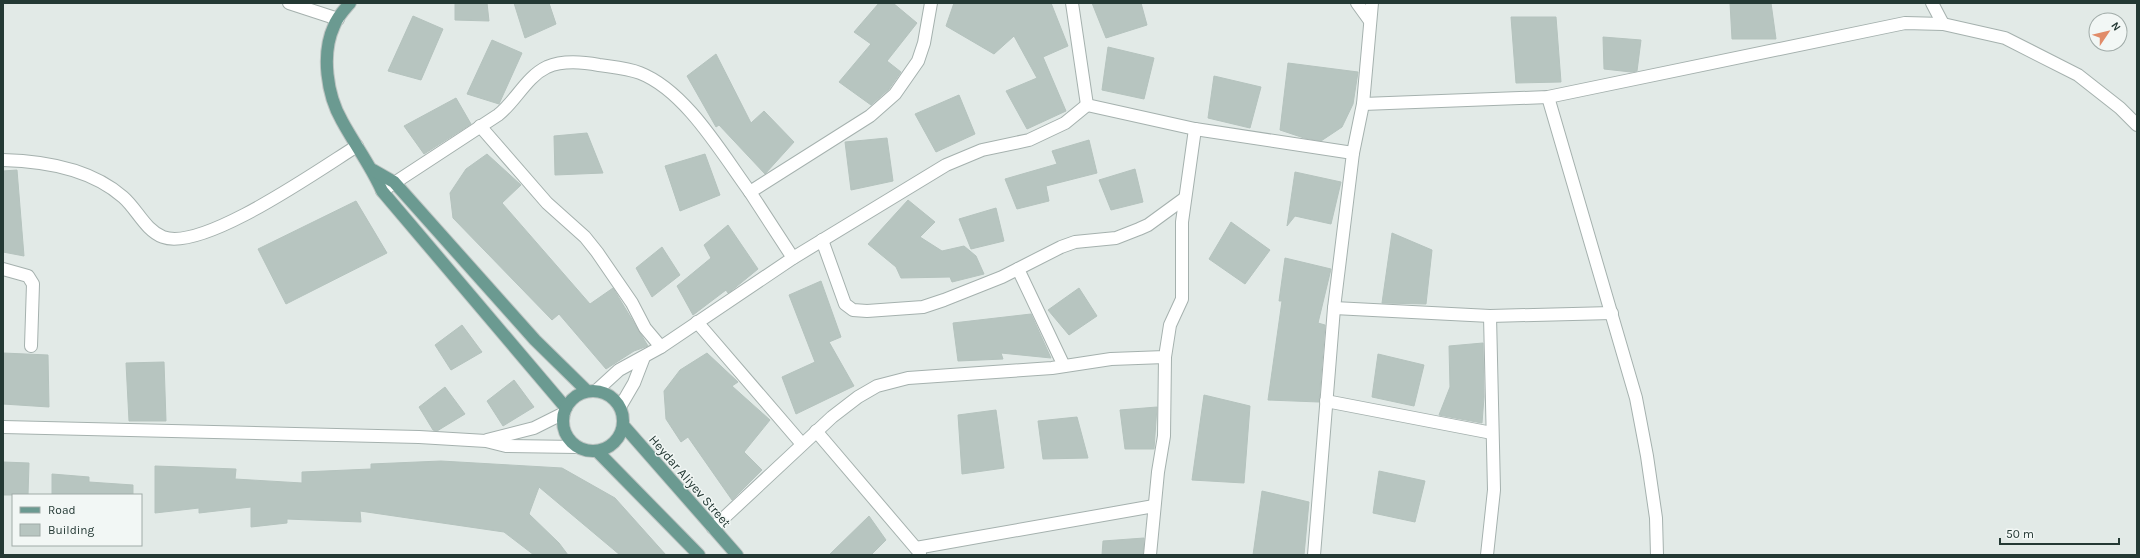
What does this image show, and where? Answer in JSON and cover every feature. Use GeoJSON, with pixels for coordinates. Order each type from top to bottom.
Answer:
{"type":"FeatureCollection","features":[{"type":"Feature","properties":{"kind":"main road"},"geometry":{"type":"LineString","coordinates":[[350,3],[338,19],[329,41],[328,74],[332,96],[341,120],[373,170],[382,191],[565,410]]}},
{"type":"Feature","properties":{"kind":"main road"},"geometry":{"type":"LineString","coordinates":[[373,170],[394,182],[535,340],[591,391]]}},
{"type":"Feature","properties":{"kind":"main road"},"geometry":{"type":"LineString","coordinates":[[591,391],[607,394],[620,407],[623,425],[617,439],[605,449],[597,451],[577,447],[565,432],[563,423],[565,410],[575,396],[591,391]]}},
{"type":"Feature","properties":{"kind":"main road","name":"Heydar Aliyev Street"},"geometry":{"type":"LineString","coordinates":[[623,425],[737,555]]}},
{"type":"Feature","properties":{"kind":"main road"},"geometry":{"type":"LineString","coordinates":[[597,451],[699,555]]}},
{"type":"Feature","properties":{"kind":"street"},"geometry":{"type":"LineString","coordinates":[[289,3],[338,19]]}},
{"type":"Feature","properties":{"kind":"street"},"geometry":{"type":"LineString","coordinates":[[750,192],[870,116],[895,94],[918,61],[924,43],[931,3]]}},
{"type":"Feature","properties":{"kind":"street"},"geometry":{"type":"LineString","coordinates":[[1072,3],[1087,105]]}},
{"type":"Feature","properties":{"kind":"street"},"geometry":{"type":"LineString","coordinates":[[1357,3],[1370,21]]}},
{"type":"Feature","properties":{"kind":"street"},"geometry":{"type":"LineString","coordinates":[[1314,555],[1334,308],[1353,153],[1363,104],[1372,3]]}},
{"type":"Feature","properties":{"kind":"street"},"geometry":{"type":"LineString","coordinates":[[1932,3],[1943,24]]}},
{"type":"Feature","properties":{"kind":"street"},"geometry":{"type":"LineString","coordinates":[[1363,104],[1548,97],[1905,23],[1943,24],[2005,38],[2072,72],[2120,108],[2137,126]]}},
{"type":"Feature","properties":{"kind":"street"},"geometry":{"type":"LineString","coordinates":[[382,191],[510,106],[527,82],[549,67],[570,62],[627,70],[640,73],[662,85],[688,108],[750,192],[793,258]]}},
{"type":"Feature","properties":{"kind":"street"},"geometry":{"type":"LineString","coordinates":[[1548,97],[1636,398],[1647,456],[1656,518],[1657,555]]}},
{"type":"Feature","properties":{"kind":"street"},"geometry":{"type":"LineString","coordinates":[[1087,105],[1195,129],[1353,153]]}},
{"type":"Feature","properties":{"kind":"street"},"geometry":{"type":"LineString","coordinates":[[591,391],[624,366],[661,347],[793,258],[946,165],[982,150],[1029,140],[1065,123],[1087,105]]}},
{"type":"Feature","properties":{"kind":"street"},"geometry":{"type":"LineString","coordinates":[[480,126],[547,203],[585,237],[632,303],[645,328],[661,347]]}},
{"type":"Feature","properties":{"kind":"street"},"geometry":{"type":"LineString","coordinates":[[1150,555],[1154,506],[1164,436],[1165,358],[1170,325],[1182,298],[1182,222],[1195,129]]}},
{"type":"Feature","properties":{"kind":"street"},"geometry":{"type":"LineString","coordinates":[[3,160],[61,167],[82,173],[122,197],[151,231],[163,237],[176,240],[191,237],[241,217],[357,146]]}},
{"type":"Feature","properties":{"kind":"street"},"geometry":{"type":"LineString","coordinates":[[822,240],[844,304],[853,310],[867,311],[923,307],[972,290],[1061,247],[1075,242],[1116,238],[1139,230],[1185,198]]}},
{"type":"Feature","properties":{"kind":"street"},"geometry":{"type":"LineString","coordinates":[[3,269],[28,276],[33,284],[31,346]]}},
{"type":"Feature","properties":{"kind":"street"},"geometry":{"type":"LineString","coordinates":[[1018,269],[1064,366]]}},
{"type":"Feature","properties":{"kind":"street"},"geometry":{"type":"LineString","coordinates":[[1334,308],[1490,316],[1612,313]]}},
{"type":"Feature","properties":{"kind":"street"},"geometry":{"type":"LineString","coordinates":[[1487,555],[1494,490],[1490,316]]}},
{"type":"Feature","properties":{"kind":"street"},"geometry":{"type":"LineString","coordinates":[[697,322],[802,444]]}},
{"type":"Feature","properties":{"kind":"street"},"geometry":{"type":"LineString","coordinates":[[620,407],[634,383],[644,357]]}},
{"type":"Feature","properties":{"kind":"street"},"geometry":{"type":"LineString","coordinates":[[713,528],[816,431],[858,397],[877,386],[908,378],[1064,366],[1111,359],[1165,358]]}},
{"type":"Feature","properties":{"kind":"street"},"geometry":{"type":"LineString","coordinates":[[1326,401],[1492,433]]}},
{"type":"Feature","properties":{"kind":"street"},"geometry":{"type":"LineString","coordinates":[[486,441],[534,428],[565,410]]}},
{"type":"Feature","properties":{"kind":"street"},"geometry":{"type":"LineString","coordinates":[[3,427],[140,429],[486,441],[506,446],[577,447]]}},
{"type":"Feature","properties":{"kind":"street"},"geometry":{"type":"LineString","coordinates":[[816,431],[919,552],[1154,506]]}},
{"type":"Feature","properties":{"kind":"building"},"geometry":{"type":"Polygon","coordinates":[[[455,3],[487,3],[489,21],[455,20],[455,3]]]}},
{"type":"Feature","properties":{"kind":"building"},"geometry":{"type":"Polygon","coordinates":[[[514,3],[549,3],[556,24],[525,38],[514,3]]]}},
{"type":"Feature","properties":{"kind":"building"},"geometry":{"type":"Polygon","coordinates":[[[879,3],[893,3],[917,23],[887,61],[901,72],[889,89],[871,105],[839,82],[871,44],[854,32],[879,3]]]}},
{"type":"Feature","properties":{"kind":"building"},"geometry":{"type":"Polygon","coordinates":[[[954,3],[1051,3],[1068,46],[1043,57],[1066,111],[1027,129],[1006,91],[1037,78],[1014,36],[994,54],[946,26],[954,3]]]}},
{"type":"Feature","properties":{"kind":"building"},"geometry":{"type":"Polygon","coordinates":[[[1092,3],[1141,3],[1147,25],[1106,38],[1092,3]]]}},
{"type":"Feature","properties":{"kind":"building"},"geometry":{"type":"Polygon","coordinates":[[[1730,3],[1771,3],[1776,39],[1732,39],[1730,3]]]}},
{"type":"Feature","properties":{"kind":"building"},"geometry":{"type":"Polygon","coordinates":[[[413,16],[443,29],[421,80],[388,71],[413,16]]]}},
{"type":"Feature","properties":{"kind":"building"},"geometry":{"type":"Polygon","coordinates":[[[1511,17],[1556,17],[1561,82],[1516,83],[1511,17]]]}},
{"type":"Feature","properties":{"kind":"building"},"geometry":{"type":"Polygon","coordinates":[[[1603,37],[1641,40],[1637,71],[1631,72],[1604,69],[1603,37]]]}},
{"type":"Feature","properties":{"kind":"building"},"geometry":{"type":"Polygon","coordinates":[[[492,40],[522,53],[499,104],[467,94],[492,40]]]}},
{"type":"Feature","properties":{"kind":"building"},"geometry":{"type":"Polygon","coordinates":[[[1108,47],[1154,58],[1144,99],[1102,90],[1108,47]]]}},
{"type":"Feature","properties":{"kind":"building"},"geometry":{"type":"Polygon","coordinates":[[[716,54],[751,123],[764,111],[794,142],[765,174],[719,125],[716,127],[687,76],[716,54]]]}},
{"type":"Feature","properties":{"kind":"building"},"geometry":{"type":"Polygon","coordinates":[[[1288,63],[1358,72],[1353,104],[1342,127],[1321,141],[1304,138],[1280,130],[1288,63]]]}},
{"type":"Feature","properties":{"kind":"building"},"geometry":{"type":"Polygon","coordinates":[[[1214,76],[1261,87],[1250,128],[1208,118],[1214,76]]]}},
{"type":"Feature","properties":{"kind":"building"},"geometry":{"type":"Polygon","coordinates":[[[959,95],[975,134],[936,152],[915,114],[959,95]]]}},
{"type":"Feature","properties":{"kind":"building"},"geometry":{"type":"Polygon","coordinates":[[[456,98],[471,124],[424,154],[404,126],[456,98]]]}},
{"type":"Feature","properties":{"kind":"building"},"geometry":{"type":"Polygon","coordinates":[[[587,133],[603,173],[555,175],[554,136],[587,133]]]}},
{"type":"Feature","properties":{"kind":"building"},"geometry":{"type":"Polygon","coordinates":[[[887,138],[893,181],[851,190],[845,142],[887,138]]]}},
{"type":"Feature","properties":{"kind":"building"},"geometry":{"type":"Polygon","coordinates":[[[1089,140],[1097,173],[1046,186],[1049,201],[1017,209],[1005,179],[1057,164],[1052,151],[1089,140]]]}},
{"type":"Feature","properties":{"kind":"building"},"geometry":{"type":"Polygon","coordinates":[[[487,154],[521,185],[502,203],[590,304],[613,288],[648,346],[634,351],[606,369],[559,314],[552,320],[453,218],[450,193],[466,169],[487,154]]]}},
{"type":"Feature","properties":{"kind":"building"},"geometry":{"type":"Polygon","coordinates":[[[705,154],[720,195],[680,211],[665,166],[705,154]]]}},
{"type":"Feature","properties":{"kind":"building"},"geometry":{"type":"Polygon","coordinates":[[[1135,169],[1143,202],[1111,210],[1099,180],[1135,169]]]}},
{"type":"Feature","properties":{"kind":"building"},"geometry":{"type":"Polygon","coordinates":[[[17,170],[24,256],[3,252],[3,171],[17,170]]]}},
{"type":"Feature","properties":{"kind":"building"},"geometry":{"type":"Polygon","coordinates":[[[1295,172],[1341,182],[1331,224],[1295,216],[1287,226],[1295,172]]]}},
{"type":"Feature","properties":{"kind":"building"},"geometry":{"type":"Polygon","coordinates":[[[908,200],[935,222],[920,237],[942,251],[964,246],[976,256],[984,274],[952,282],[950,277],[901,278],[896,267],[868,244],[908,200]]]}},
{"type":"Feature","properties":{"kind":"building"},"geometry":{"type":"Polygon","coordinates":[[[356,201],[387,253],[286,304],[258,249],[356,201]]]}},
{"type":"Feature","properties":{"kind":"building"},"geometry":{"type":"Polygon","coordinates":[[[996,208],[1004,241],[971,249],[959,219],[996,208]]]}},
{"type":"Feature","properties":{"kind":"building"},"geometry":{"type":"Polygon","coordinates":[[[1231,222],[1270,250],[1245,284],[1209,259],[1231,222]]]}},
{"type":"Feature","properties":{"kind":"building"},"geometry":{"type":"Polygon","coordinates":[[[728,225],[758,269],[731,291],[728,293],[726,290],[693,315],[677,286],[711,258],[704,245],[728,225]]]}},
{"type":"Feature","properties":{"kind":"building"},"geometry":{"type":"Polygon","coordinates":[[[1392,233],[1432,250],[1426,304],[1382,303],[1392,233]]]}},
{"type":"Feature","properties":{"kind":"building"},"geometry":{"type":"Polygon","coordinates":[[[662,247],[680,275],[652,297],[636,268],[662,247]]]}},
{"type":"Feature","properties":{"kind":"building"},"geometry":{"type":"Polygon","coordinates":[[[1285,258],[1331,269],[1318,323],[1325,325],[1319,402],[1268,400],[1282,301],[1279,301],[1285,258]]]}},
{"type":"Feature","properties":{"kind":"building"},"geometry":{"type":"Polygon","coordinates":[[[821,281],[841,337],[829,342],[854,386],[796,414],[782,377],[815,362],[789,295],[821,281]]]}},
{"type":"Feature","properties":{"kind":"building"},"geometry":{"type":"Polygon","coordinates":[[[1079,288],[1097,316],[1069,335],[1048,310],[1079,288]]]}},
{"type":"Feature","properties":{"kind":"building"},"geometry":{"type":"Polygon","coordinates":[[[1031,314],[1051,358],[1001,353],[1003,359],[958,361],[953,323],[1031,314]]]}},
{"type":"Feature","properties":{"kind":"building"},"geometry":{"type":"Polygon","coordinates":[[[462,325],[482,352],[451,370],[435,345],[462,325]]]}},
{"type":"Feature","properties":{"kind":"building"},"geometry":{"type":"Polygon","coordinates":[[[1483,343],[1484,397],[1482,423],[1439,415],[1450,387],[1449,346],[1483,343]]]}},
{"type":"Feature","properties":{"kind":"building"},"geometry":{"type":"Polygon","coordinates":[[[3,353],[48,355],[49,407],[3,404],[3,353]]]}},
{"type":"Feature","properties":{"kind":"building"},"geometry":{"type":"Polygon","coordinates":[[[707,353],[738,382],[732,386],[770,420],[744,452],[762,470],[732,500],[688,437],[681,442],[666,419],[664,391],[680,370],[707,353]]]}},
{"type":"Feature","properties":{"kind":"building"},"geometry":{"type":"Polygon","coordinates":[[[1378,354],[1424,365],[1414,406],[1372,397],[1378,354]]]}},
{"type":"Feature","properties":{"kind":"building"},"geometry":{"type":"Polygon","coordinates":[[[164,362],[166,421],[129,421],[126,363],[164,362]]]}},
{"type":"Feature","properties":{"kind":"building"},"geometry":{"type":"Polygon","coordinates":[[[514,380],[534,407],[503,426],[487,401],[514,380]]]}},
{"type":"Feature","properties":{"kind":"building"},"geometry":{"type":"Polygon","coordinates":[[[445,387],[465,414],[437,431],[433,430],[419,407],[445,387]]]}},
{"type":"Feature","properties":{"kind":"building"},"geometry":{"type":"Polygon","coordinates":[[[1204,395],[1250,406],[1244,483],[1192,480],[1204,395]]]}},
{"type":"Feature","properties":{"kind":"building"},"geometry":{"type":"Polygon","coordinates":[[[1157,407],[1154,449],[1125,449],[1120,410],[1157,407]]]}},
{"type":"Feature","properties":{"kind":"building"},"geometry":{"type":"Polygon","coordinates":[[[996,410],[1004,468],[962,474],[958,415],[996,410]]]}},
{"type":"Feature","properties":{"kind":"building"},"geometry":{"type":"Polygon","coordinates":[[[1077,417],[1088,458],[1043,459],[1038,421],[1077,417]]]}},
{"type":"Feature","properties":{"kind":"building"},"geometry":{"type":"Polygon","coordinates":[[[441,461],[562,468],[615,498],[666,555],[620,555],[539,487],[529,514],[559,543],[568,555],[534,555],[504,532],[360,511],[361,522],[287,519],[287,523],[251,527],[251,507],[199,513],[199,508],[155,513],[155,466],[236,469],[235,479],[302,483],[302,472],[371,469],[371,464],[441,461]]]}},
{"type":"Feature","properties":{"kind":"building"},"geometry":{"type":"Polygon","coordinates":[[[3,462],[29,463],[28,494],[3,495],[3,462]]]}},
{"type":"Feature","properties":{"kind":"building"},"geometry":{"type":"Polygon","coordinates":[[[1379,471],[1425,481],[1415,522],[1373,513],[1379,471]]]}},
{"type":"Feature","properties":{"kind":"building"},"geometry":{"type":"Polygon","coordinates":[[[52,474],[89,477],[89,482],[133,485],[133,494],[52,494],[52,474]]]}},
{"type":"Feature","properties":{"kind":"building"},"geometry":{"type":"Polygon","coordinates":[[[1262,491],[1309,502],[1304,555],[1253,555],[1262,491]]]}},
{"type":"Feature","properties":{"kind":"building"},"geometry":{"type":"Polygon","coordinates":[[[869,516],[886,540],[871,555],[829,555],[869,516]]]}},
{"type":"Feature","properties":{"kind":"building"},"geometry":{"type":"Polygon","coordinates":[[[1144,538],[1143,555],[1102,555],[1103,541],[1144,538]]]}}]}
